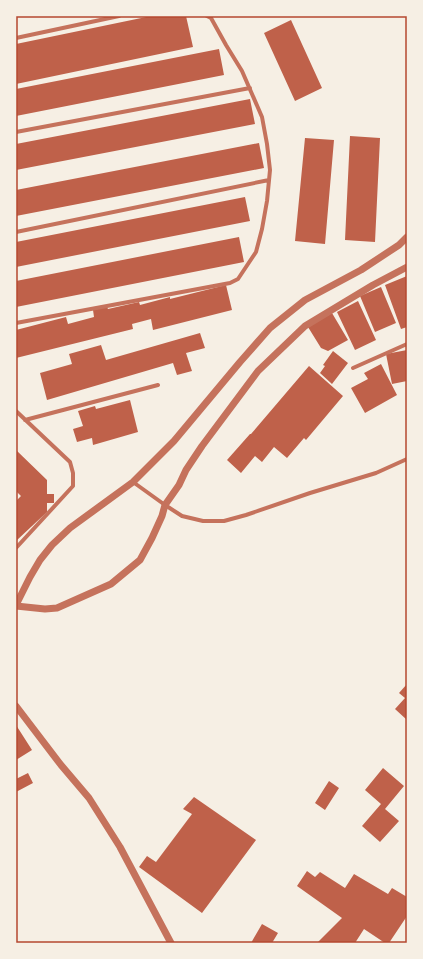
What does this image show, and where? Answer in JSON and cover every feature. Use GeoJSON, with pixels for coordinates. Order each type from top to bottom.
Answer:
{"type":"FeatureCollection","features":[{"type":"Feature","properties":{"kind":"street"},"geometry":{"type":"LineString","coordinates":[[16,38],[119,16]]}},
{"type":"Feature","properties":{"kind":"street"},"geometry":{"type":"LineString","coordinates":[[16,323],[230,283],[238,279],[256,252],[267,201],[270,170],[262,117],[242,71],[211,18],[207,16]]}},
{"type":"Feature","properties":{"kind":"street"},"geometry":{"type":"LineString","coordinates":[[16,132],[250,88]]}},
{"type":"Feature","properties":{"kind":"street"},"geometry":{"type":"LineString","coordinates":[[16,232],[269,180]]}},
{"type":"Feature","properties":{"kind":"street"},"geometry":{"type":"LineString","coordinates":[[407,237],[399,245],[361,270],[306,300],[270,328],[174,441],[132,482],[70,528],[52,545],[40,560],[16,606],[45,610],[57,608],[111,584],[140,560],[152,538],[162,516],[165,505],[179,485],[186,470],[258,371],[305,326],[373,285],[407,267]]}},
{"type":"Feature","properties":{"kind":"street"},"geometry":{"type":"LineString","coordinates":[[353,368],[407,344]]}},
{"type":"Feature","properties":{"kind":"street"},"geometry":{"type":"LineString","coordinates":[[25,420],[158,386]]}},
{"type":"Feature","properties":{"kind":"street"},"geometry":{"type":"LineString","coordinates":[[16,412],[70,462],[73,473],[73,486],[16,548]]}},
{"type":"Feature","properties":{"kind":"street"},"geometry":{"type":"LineString","coordinates":[[132,482],[182,516],[204,521],[224,521],[376,472],[407,458]]}},
{"type":"Feature","properties":{"kind":"street"},"geometry":{"type":"LineString","coordinates":[[16,706],[93,804],[120,847],[171,943]]}},
{"type":"Feature","properties":{"kind":"building"},"geometry":{"type":"Polygon","coordinates":[[[151,16],[186,16],[193,47],[16,84],[16,44],[151,16]]]}},
{"type":"Feature","properties":{"kind":"building"},"geometry":{"type":"Polygon","coordinates":[[[291,20],[322,88],[295,101],[264,33],[291,20]]]}},
{"type":"Feature","properties":{"kind":"building"},"geometry":{"type":"Polygon","coordinates":[[[219,49],[224,75],[16,116],[16,89],[219,49]]]}},
{"type":"Feature","properties":{"kind":"building"},"geometry":{"type":"Polygon","coordinates":[[[250,99],[255,124],[16,170],[16,144],[250,99]]]}},
{"type":"Feature","properties":{"kind":"building"},"geometry":{"type":"Polygon","coordinates":[[[350,136],[380,138],[375,242],[345,240],[350,136]]]}},
{"type":"Feature","properties":{"kind":"building"},"geometry":{"type":"Polygon","coordinates":[[[305,138],[334,140],[325,244],[295,241],[305,138]]]}},
{"type":"Feature","properties":{"kind":"building"},"geometry":{"type":"Polygon","coordinates":[[[259,143],[264,168],[16,216],[16,190],[259,143]]]}},
{"type":"Feature","properties":{"kind":"building"},"geometry":{"type":"Polygon","coordinates":[[[245,197],[250,221],[16,267],[16,242],[245,197]]]}},
{"type":"Feature","properties":{"kind":"building"},"geometry":{"type":"Polygon","coordinates":[[[239,237],[244,262],[16,307],[16,281],[239,237]]]}},
{"type":"Feature","properties":{"kind":"building"},"geometry":{"type":"Polygon","coordinates":[[[407,276],[407,327],[401,329],[385,285],[407,276]]]}},
{"type":"Feature","properties":{"kind":"building"},"geometry":{"type":"Polygon","coordinates":[[[226,285],[232,310],[153,330],[151,319],[132,324],[133,329],[16,358],[16,330],[66,317],[68,324],[94,317],[93,310],[107,307],[108,309],[139,302],[140,305],[226,285]]]}},
{"type":"Feature","properties":{"kind":"building"},"geometry":{"type":"Polygon","coordinates":[[[381,287],[396,323],[375,332],[360,296],[381,287]]]}},
{"type":"Feature","properties":{"kind":"building"},"geometry":{"type":"Polygon","coordinates":[[[358,301],[376,340],[355,350],[337,312],[358,301]]]}},
{"type":"Feature","properties":{"kind":"building"},"geometry":{"type":"Polygon","coordinates":[[[332,313],[348,340],[328,351],[321,348],[308,327],[332,313]]]}},
{"type":"Feature","properties":{"kind":"building"},"geometry":{"type":"Polygon","coordinates":[[[200,333],[205,348],[186,353],[192,371],[177,375],[173,363],[47,400],[40,373],[72,364],[69,354],[101,345],[106,360],[200,333]]]}},
{"type":"Feature","properties":{"kind":"building"},"geometry":{"type":"Polygon","coordinates":[[[407,350],[407,381],[392,384],[386,354],[407,350]]]}},
{"type":"Feature","properties":{"kind":"building"},"geometry":{"type":"Polygon","coordinates":[[[333,351],[348,363],[332,384],[320,373],[325,366],[323,365],[333,351]]]}},
{"type":"Feature","properties":{"kind":"building"},"geometry":{"type":"Polygon","coordinates":[[[381,364],[397,395],[365,413],[351,388],[368,379],[364,373],[381,364]]]}},
{"type":"Feature","properties":{"kind":"building"},"geometry":{"type":"Polygon","coordinates":[[[309,366],[343,396],[306,440],[304,438],[287,458],[274,447],[262,462],[255,456],[241,473],[227,460],[309,366]]]}},
{"type":"Feature","properties":{"kind":"building"},"geometry":{"type":"Polygon","coordinates":[[[130,400],[138,432],[93,445],[92,438],[77,442],[73,429],[83,426],[78,411],[95,406],[96,409],[130,400]]]}},
{"type":"Feature","properties":{"kind":"building"},"geometry":{"type":"Polygon","coordinates":[[[16,450],[47,480],[47,494],[54,494],[54,503],[47,503],[47,512],[16,541],[16,501],[21,496],[16,491],[16,450]]]}},
{"type":"Feature","properties":{"kind":"building"},"geometry":{"type":"Polygon","coordinates":[[[407,684],[407,720],[395,709],[405,698],[399,693],[407,684]]]}},
{"type":"Feature","properties":{"kind":"building"},"geometry":{"type":"Polygon","coordinates":[[[16,725],[32,750],[16,760],[16,725]]]}},
{"type":"Feature","properties":{"kind":"building"},"geometry":{"type":"Polygon","coordinates":[[[383,768],[404,786],[385,809],[399,821],[380,842],[362,826],[381,804],[365,790],[383,768]]]}},
{"type":"Feature","properties":{"kind":"building"},"geometry":{"type":"Polygon","coordinates":[[[28,773],[33,783],[16,792],[16,779],[28,773]]]}},
{"type":"Feature","properties":{"kind":"building"},"geometry":{"type":"Polygon","coordinates":[[[329,781],[339,788],[325,810],[315,803],[329,781]]]}},
{"type":"Feature","properties":{"kind":"building"},"geometry":{"type":"Polygon","coordinates":[[[194,797],[256,840],[202,913],[139,867],[147,856],[156,862],[192,814],[183,809],[194,797]]]}},
{"type":"Feature","properties":{"kind":"building"},"geometry":{"type":"Polygon","coordinates":[[[307,871],[315,877],[320,872],[345,888],[354,874],[388,894],[392,888],[407,897],[407,916],[389,943],[385,943],[364,929],[355,943],[317,943],[342,918],[297,886],[307,871]]]}},
{"type":"Feature","properties":{"kind":"building"},"geometry":{"type":"Polygon","coordinates":[[[262,924],[278,933],[272,943],[251,943],[262,924]]]}}]}
